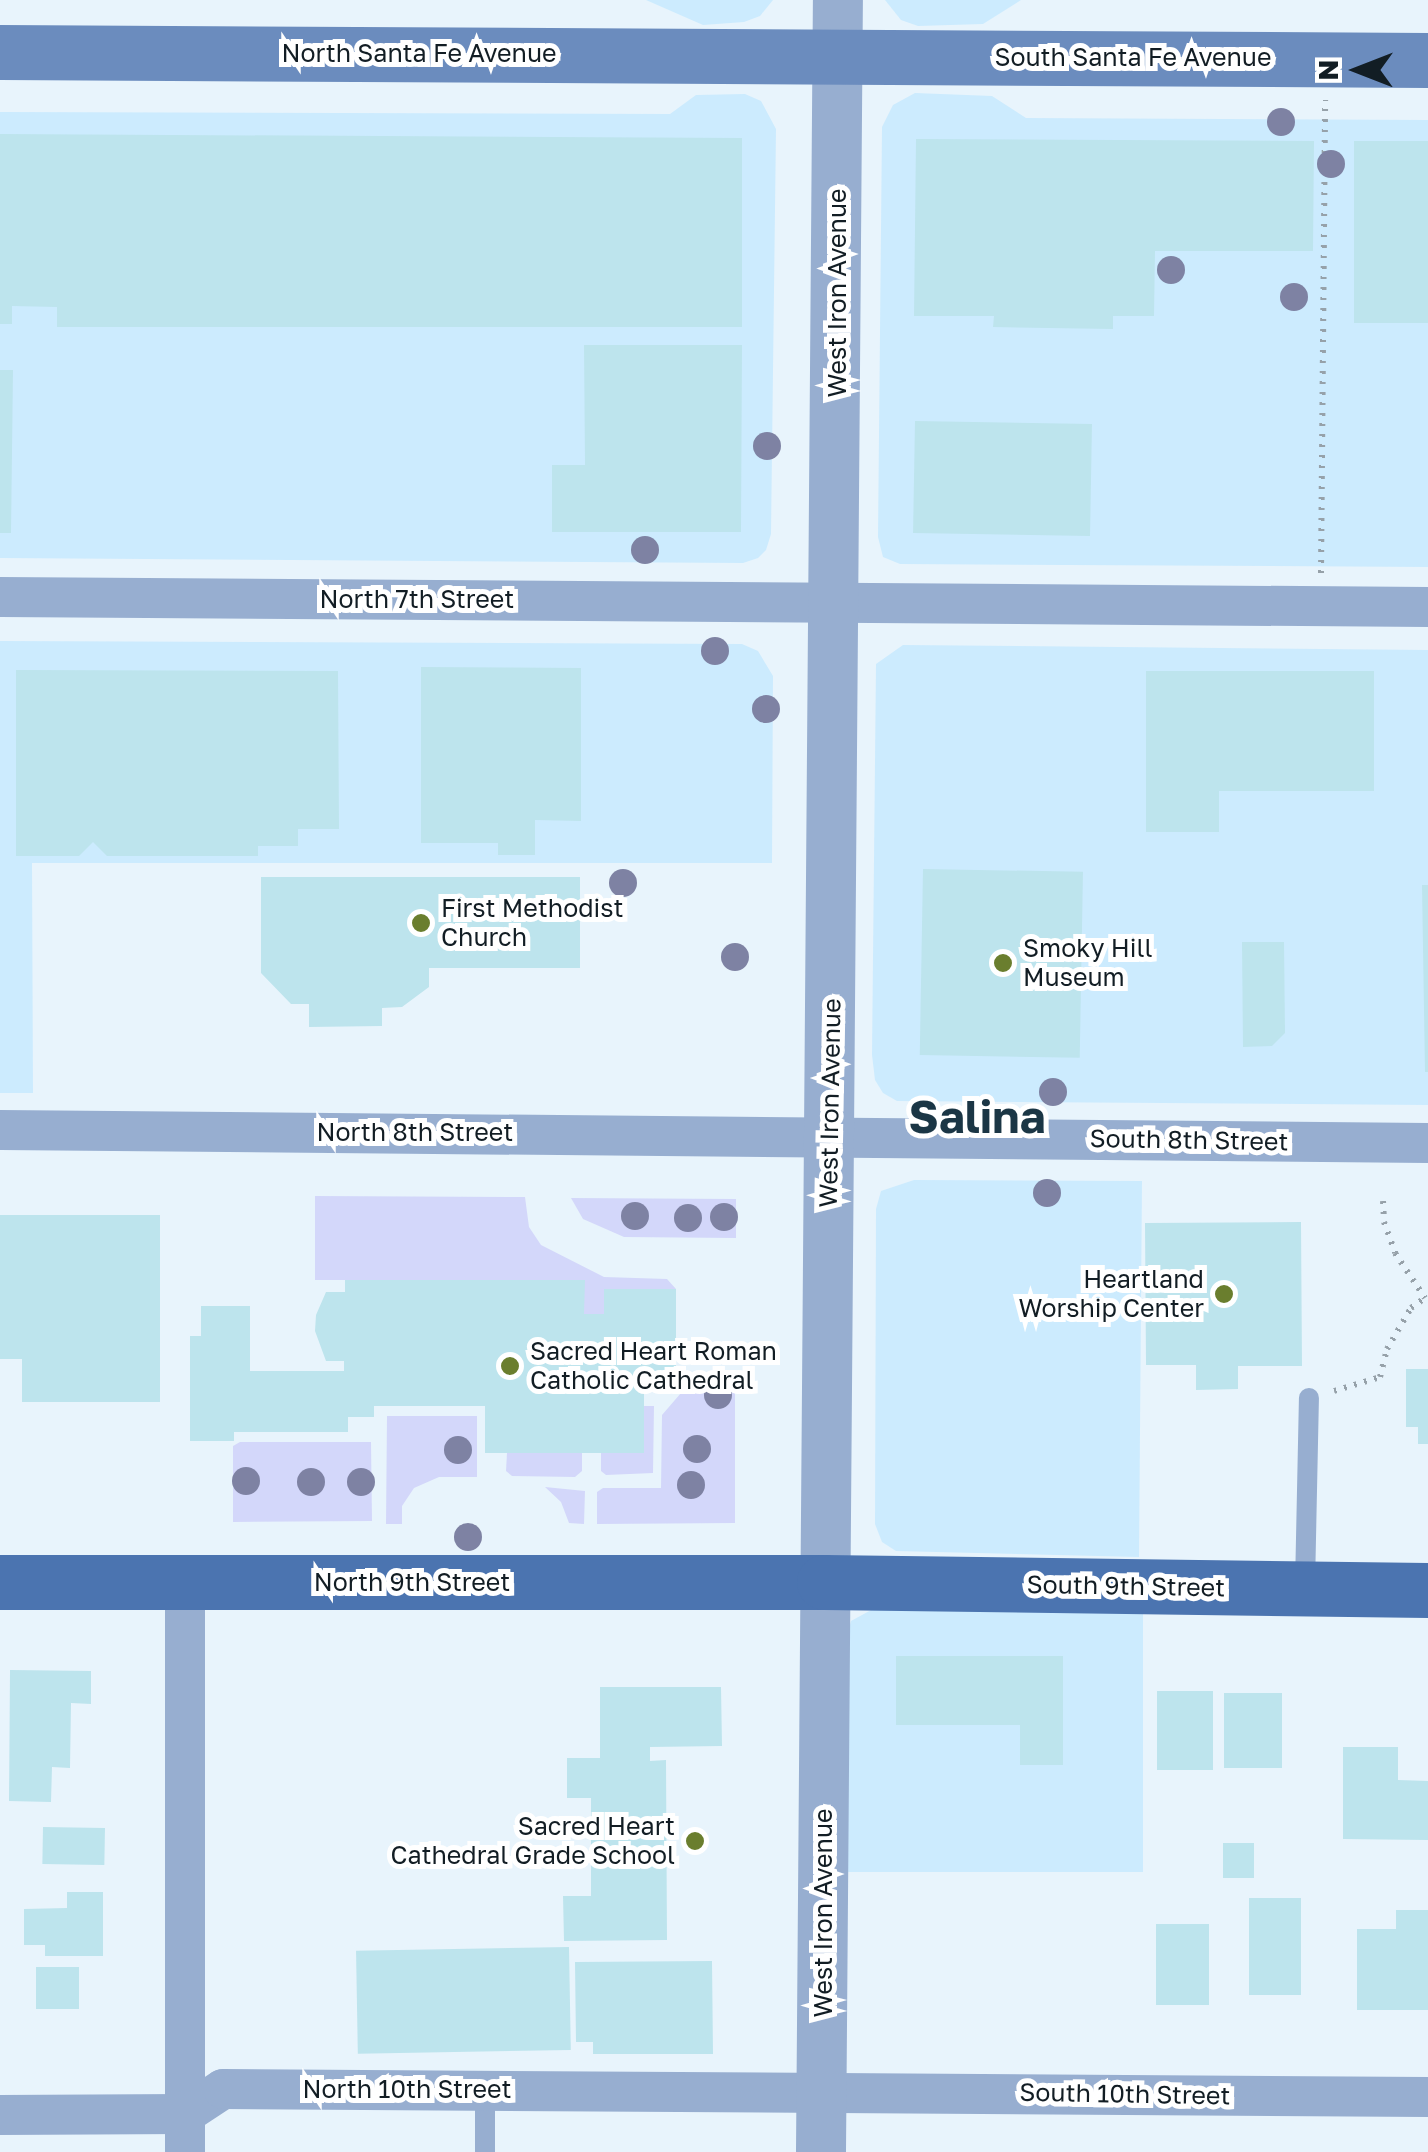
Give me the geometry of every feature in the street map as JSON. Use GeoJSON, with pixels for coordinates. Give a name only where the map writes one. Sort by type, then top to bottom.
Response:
{"type":"FeatureCollection","features":[{"type":"Feature","properties":{"kind":"main road","name":"North Santa Fe Avenue"},"geometry":{"type":"LineString","coordinates":[[0,52],[839,55]]}},
{"type":"Feature","properties":{"kind":"main road","name":"South Santa Fe Avenue"},"geometry":{"type":"LineString","coordinates":[[839,55],[1428,60]]}},
{"type":"Feature","properties":{"kind":"main road","name":"North 9th Street"},"geometry":{"type":"LineString","coordinates":[[0,1582],[824,1582]]}},
{"type":"Feature","properties":{"kind":"main road","name":"South 9th Street"},"geometry":{"type":"LineString","coordinates":[[824,1582],[1428,1590]]}},
{"type":"Feature","properties":{"kind":"street","name":"West Iron Avenue"},"geometry":{"type":"LineString","coordinates":[[821,2152],[838,0]]}},
{"type":"Feature","properties":{"kind":"street","name":"North 7th Street"},"geometry":{"type":"LineString","coordinates":[[0,597],[1428,607]]}},
{"type":"Feature","properties":{"kind":"street","name":"North 8th Street"},"geometry":{"type":"LineString","coordinates":[[0,1130],[830,1134]]}},
{"type":"Feature","properties":{"kind":"street","name":"South 8th Street"},"geometry":{"type":"LineString","coordinates":[[830,1134],[1428,1143]]}},
{"type":"Feature","properties":{"kind":"street"},"geometry":{"type":"LineString","coordinates":[[0,2115],[185,2133],[185,1583]]}},
{"type":"Feature","properties":{"kind":"street","name":"North 10th Street"},"geometry":{"type":"LineString","coordinates":[[185,2133],[223,2089],[821,2090]]}},
{"type":"Feature","properties":{"kind":"street","name":"South 10th Street"},"geometry":{"type":"LineString","coordinates":[[821,2090],[1428,2097]]}},
{"type":"Feature","properties":{"kind":"lane"},"geometry":{"type":"LineString","coordinates":[[1305,1588],[1309,1398]]}},
{"type":"Feature","properties":{"kind":"lane"},"geometry":{"type":"LineString","coordinates":[[485,2152],[486,2089]]}},
{"type":"Feature","properties":{"kind":"path"},"geometry":{"type":"LineString","coordinates":[[1321,606],[1326,59]]}},
{"type":"Feature","properties":{"kind":"path"},"geometry":{"type":"LineString","coordinates":[[1309,1398],[1380,1377],[1387,1349],[1411,1308],[1426,1298],[1395,1253],[1384,1222],[1383,1201]]}},
{"type":"Feature","properties":{"kind":"shaded area"},"geometry":{"type":"Polygon","coordinates":[[[646,0],[773,0],[760,16],[744,22],[703,25],[646,0]]]}},
{"type":"Feature","properties":{"kind":"shaded area"},"geometry":{"type":"Polygon","coordinates":[[[885,0],[1021,0],[983,24],[918,26],[901,20],[885,0]]]}},
{"type":"Feature","properties":{"kind":"shaded area"},"geometry":{"type":"Polygon","coordinates":[[[915,93],[992,96],[1026,118],[1428,120],[1428,567],[900,564],[883,557],[878,537],[882,127],[893,105],[915,93]]]}},
{"type":"Feature","properties":{"kind":"shaded area"},"geometry":{"type":"Polygon","coordinates":[[[745,94],[761,101],[776,129],[771,534],[766,550],[758,558],[743,563],[0,558],[0,112],[670,114],[696,95],[745,94]]]}},
{"type":"Feature","properties":{"kind":"shaded area"},"geometry":{"type":"Polygon","coordinates":[[[0,641],[742,644],[758,651],[773,676],[772,863],[32,863],[33,1093],[0,1093],[0,641]]]}},
{"type":"Feature","properties":{"kind":"shaded area"},"geometry":{"type":"Polygon","coordinates":[[[903,645],[1428,650],[1428,1105],[897,1101],[883,1093],[875,1080],[872,1055],[876,664],[903,645]]]}},
{"type":"Feature","properties":{"kind":"shaded area"},"geometry":{"type":"Polygon","coordinates":[[[914,1180],[1142,1181],[1139,1557],[896,1551],[882,1542],[875,1524],[876,1209],[881,1191],[914,1180]]]}},
{"type":"Feature","properties":{"kind":"shaded area"},"geometry":{"type":"Polygon","coordinates":[[[315,1196],[525,1197],[529,1227],[541,1245],[604,1277],[667,1279],[676,1289],[605,1289],[604,1314],[584,1314],[584,1280],[315,1280],[315,1196]]]}},
{"type":"Feature","properties":{"kind":"shaded area"},"geometry":{"type":"Polygon","coordinates":[[[571,1198],[736,1199],[736,1238],[624,1237],[583,1219],[571,1198]]]}},
{"type":"Feature","properties":{"kind":"shaded area"},"geometry":{"type":"Polygon","coordinates":[[[735,1385],[735,1523],[597,1524],[597,1492],[603,1488],[661,1488],[662,1415],[687,1386],[735,1385]]]}},
{"type":"Feature","properties":{"kind":"shaded area"},"geometry":{"type":"Polygon","coordinates":[[[644,1406],[654,1406],[653,1473],[606,1475],[601,1471],[601,1453],[644,1453],[644,1406]]]}},
{"type":"Feature","properties":{"kind":"shaded area"},"geometry":{"type":"Polygon","coordinates":[[[387,1416],[477,1416],[477,1477],[439,1477],[414,1488],[402,1506],[402,1524],[386,1524],[387,1416]]]}},
{"type":"Feature","properties":{"kind":"shaded area"},"geometry":{"type":"Polygon","coordinates":[[[240,1442],[371,1442],[372,1521],[233,1522],[233,1446],[240,1442]]]}},
{"type":"Feature","properties":{"kind":"shaded area"},"geometry":{"type":"Polygon","coordinates":[[[507,1453],[582,1453],[582,1471],[575,1477],[512,1476],[506,1471],[507,1453]]]}},
{"type":"Feature","properties":{"kind":"shaded area"},"geometry":{"type":"Polygon","coordinates":[[[545,1487],[585,1491],[584,1524],[569,1523],[561,1502],[545,1487]]]}},
{"type":"Feature","properties":{"kind":"shaded area"},"geometry":{"type":"Polygon","coordinates":[[[873,1609],[1143,1609],[1143,1872],[845,1872],[846,1639],[851,1621],[873,1609]]]}},
{"type":"Feature","properties":{"kind":"building"},"geometry":{"type":"Polygon","coordinates":[[[0,134],[742,138],[742,327],[57,327],[57,307],[12,306],[12,324],[0,324],[0,134]]]}},
{"type":"Feature","properties":{"kind":"building"},"geometry":{"type":"Polygon","coordinates":[[[916,139],[1314,141],[1313,251],[1155,251],[1154,316],[1113,316],[1113,329],[993,327],[994,316],[914,316],[916,139]]]}},
{"type":"Feature","properties":{"kind":"building"},"geometry":{"type":"Polygon","coordinates":[[[1354,141],[1428,141],[1428,323],[1354,323],[1354,141]]]}},
{"type":"Feature","properties":{"kind":"building"},"geometry":{"type":"Polygon","coordinates":[[[584,345],[742,345],[741,532],[552,532],[552,465],[585,465],[584,345]]]}},
{"type":"Feature","properties":{"kind":"building"},"geometry":{"type":"Polygon","coordinates":[[[0,370],[13,370],[11,533],[0,533],[0,370]]]}},
{"type":"Feature","properties":{"kind":"building"},"geometry":{"type":"Polygon","coordinates":[[[915,421],[1092,424],[1090,536],[913,533],[915,421]]]}},
{"type":"Feature","properties":{"kind":"building"},"geometry":{"type":"Polygon","coordinates":[[[421,667],[581,668],[581,821],[535,820],[535,855],[498,855],[498,843],[421,843],[421,667]]]}},
{"type":"Feature","properties":{"kind":"building"},"geometry":{"type":"Polygon","coordinates":[[[16,670],[338,671],[339,829],[298,829],[298,846],[258,846],[258,856],[107,856],[93,842],[79,856],[16,856],[16,670]]]}},
{"type":"Feature","properties":{"kind":"building"},"geometry":{"type":"Polygon","coordinates":[[[1146,671],[1374,671],[1374,791],[1219,791],[1219,832],[1146,832],[1146,671]]]}},
{"type":"Feature","properties":{"kind":"building","name":"Smoky Hill Museum"},"geometry":{"type":"Polygon","coordinates":[[[923,869],[1083,872],[1080,1058],[920,1055],[923,869]]]}},
{"type":"Feature","properties":{"kind":"building","name":"First Methodist Church"},"geometry":{"type":"Polygon","coordinates":[[[261,877],[580,877],[580,968],[429,968],[429,987],[402,1007],[382,1008],[382,1026],[309,1027],[309,1004],[291,1004],[261,973],[261,877]]]}},
{"type":"Feature","properties":{"kind":"building"},"geometry":{"type":"Polygon","coordinates":[[[1422,885],[1428,885],[1428,1072],[1425,1072],[1422,885]]]}},
{"type":"Feature","properties":{"kind":"building"},"geometry":{"type":"Polygon","coordinates":[[[1242,942],[1284,942],[1285,1033],[1272,1046],[1243,1047],[1242,942]]]}},
{"type":"Feature","properties":{"kind":"building"},"geometry":{"type":"Polygon","coordinates":[[[0,1215],[160,1215],[160,1402],[22,1402],[22,1359],[0,1359],[0,1215]]]}},
{"type":"Feature","properties":{"kind":"building","name":"Heartland Worship Center"},"geometry":{"type":"Polygon","coordinates":[[[1301,1222],[1302,1366],[1238,1366],[1238,1389],[1196,1390],[1196,1365],[1146,1365],[1145,1223],[1301,1222]]]}},
{"type":"Feature","properties":{"kind":"building","name":"Sacred Heart Roman Catholic Cathedral"},"geometry":{"type":"Polygon","coordinates":[[[345,1280],[585,1280],[584,1314],[604,1314],[604,1289],[676,1289],[676,1388],[644,1388],[644,1453],[485,1453],[485,1406],[374,1406],[374,1417],[348,1417],[348,1432],[234,1432],[234,1441],[190,1441],[190,1336],[201,1336],[201,1306],[250,1306],[250,1371],[344,1371],[344,1361],[326,1361],[315,1331],[316,1315],[326,1292],[345,1292],[345,1280]]]}},
{"type":"Feature","properties":{"kind":"building"},"geometry":{"type":"Polygon","coordinates":[[[1406,1369],[1428,1369],[1428,1444],[1418,1444],[1418,1427],[1406,1427],[1406,1369]]]}},
{"type":"Feature","properties":{"kind":"building"},"geometry":{"type":"Polygon","coordinates":[[[896,1656],[1063,1656],[1063,1765],[1020,1765],[1020,1725],[896,1725],[896,1656]]]}},
{"type":"Feature","properties":{"kind":"building"},"geometry":{"type":"Polygon","coordinates":[[[10,1670],[91,1671],[91,1704],[71,1703],[70,1768],[52,1767],[51,1802],[9,1801],[10,1670]]]}},
{"type":"Feature","properties":{"kind":"building"},"geometry":{"type":"Polygon","coordinates":[[[600,1687],[721,1687],[722,1746],[650,1747],[650,1761],[666,1760],[667,1940],[564,1941],[563,1896],[591,1896],[591,1798],[567,1798],[567,1758],[600,1758],[600,1687]]]}},
{"type":"Feature","properties":{"kind":"building"},"geometry":{"type":"Polygon","coordinates":[[[1157,1691],[1213,1691],[1213,1770],[1157,1770],[1157,1691]]]}},
{"type":"Feature","properties":{"kind":"building"},"geometry":{"type":"Polygon","coordinates":[[[1224,1693],[1282,1693],[1282,1768],[1224,1768],[1224,1693]]]}},
{"type":"Feature","properties":{"kind":"building"},"geometry":{"type":"Polygon","coordinates":[[[1343,1747],[1398,1747],[1398,1780],[1428,1781],[1428,1840],[1343,1839],[1343,1747]]]}},
{"type":"Feature","properties":{"kind":"building"},"geometry":{"type":"Polygon","coordinates":[[[43,1827],[105,1828],[104,1865],[42,1864],[43,1827]]]}},
{"type":"Feature","properties":{"kind":"building"},"geometry":{"type":"Polygon","coordinates":[[[1223,1843],[1254,1843],[1254,1878],[1223,1878],[1223,1843]]]}},
{"type":"Feature","properties":{"kind":"building"},"geometry":{"type":"Polygon","coordinates":[[[67,1892],[103,1892],[103,1956],[45,1956],[45,1945],[24,1945],[24,1909],[67,1908],[67,1892]]]}},
{"type":"Feature","properties":{"kind":"building"},"geometry":{"type":"Polygon","coordinates":[[[1249,1898],[1301,1898],[1301,1995],[1249,1995],[1249,1898]]]}},
{"type":"Feature","properties":{"kind":"building"},"geometry":{"type":"Polygon","coordinates":[[[1396,1910],[1428,1910],[1428,2010],[1357,2010],[1357,1929],[1396,1929],[1396,1910]]]}},
{"type":"Feature","properties":{"kind":"building"},"geometry":{"type":"Polygon","coordinates":[[[1156,1924],[1209,1924],[1209,2005],[1156,2005],[1156,1924]]]}},
{"type":"Feature","properties":{"kind":"building"},"geometry":{"type":"Polygon","coordinates":[[[569,1947],[571,2050],[358,2054],[356,1951],[569,1947]]]}},
{"type":"Feature","properties":{"kind":"building"},"geometry":{"type":"Polygon","coordinates":[[[712,1961],[713,2054],[593,2054],[593,2042],[576,2042],[575,1962],[712,1961]]]}},
{"type":"Feature","properties":{"kind":"building"},"geometry":{"type":"Polygon","coordinates":[[[36,1967],[79,1967],[79,2009],[36,2009],[36,1967]]]}},
{"type":"Feature","properties":{"kind":"place","name":"First Methodist Church"},"geometry":{"type":"Point","coordinates":[421,923]}},
{"type":"Feature","properties":{"kind":"place","name":"Smoky Hill Museum"},"geometry":{"type":"Point","coordinates":[1003,963]}},
{"type":"Feature","properties":{"kind":"place","name":"Heartland Worship Center"},"geometry":{"type":"Point","coordinates":[1224,1294]}},
{"type":"Feature","properties":{"kind":"place","name":"Sacred Heart Roman Catholic Cathedral"},"geometry":{"type":"Point","coordinates":[510,1366]}},
{"type":"Feature","properties":{"kind":"place","name":"Sacred Heart Cathedral Grade School"},"geometry":{"type":"Point","coordinates":[695,1841]}},
{"type":"Feature","properties":{"kind":"district","name":"Salina"},"geometry":{"type":"Point","coordinates":[977,1117]}}]}
